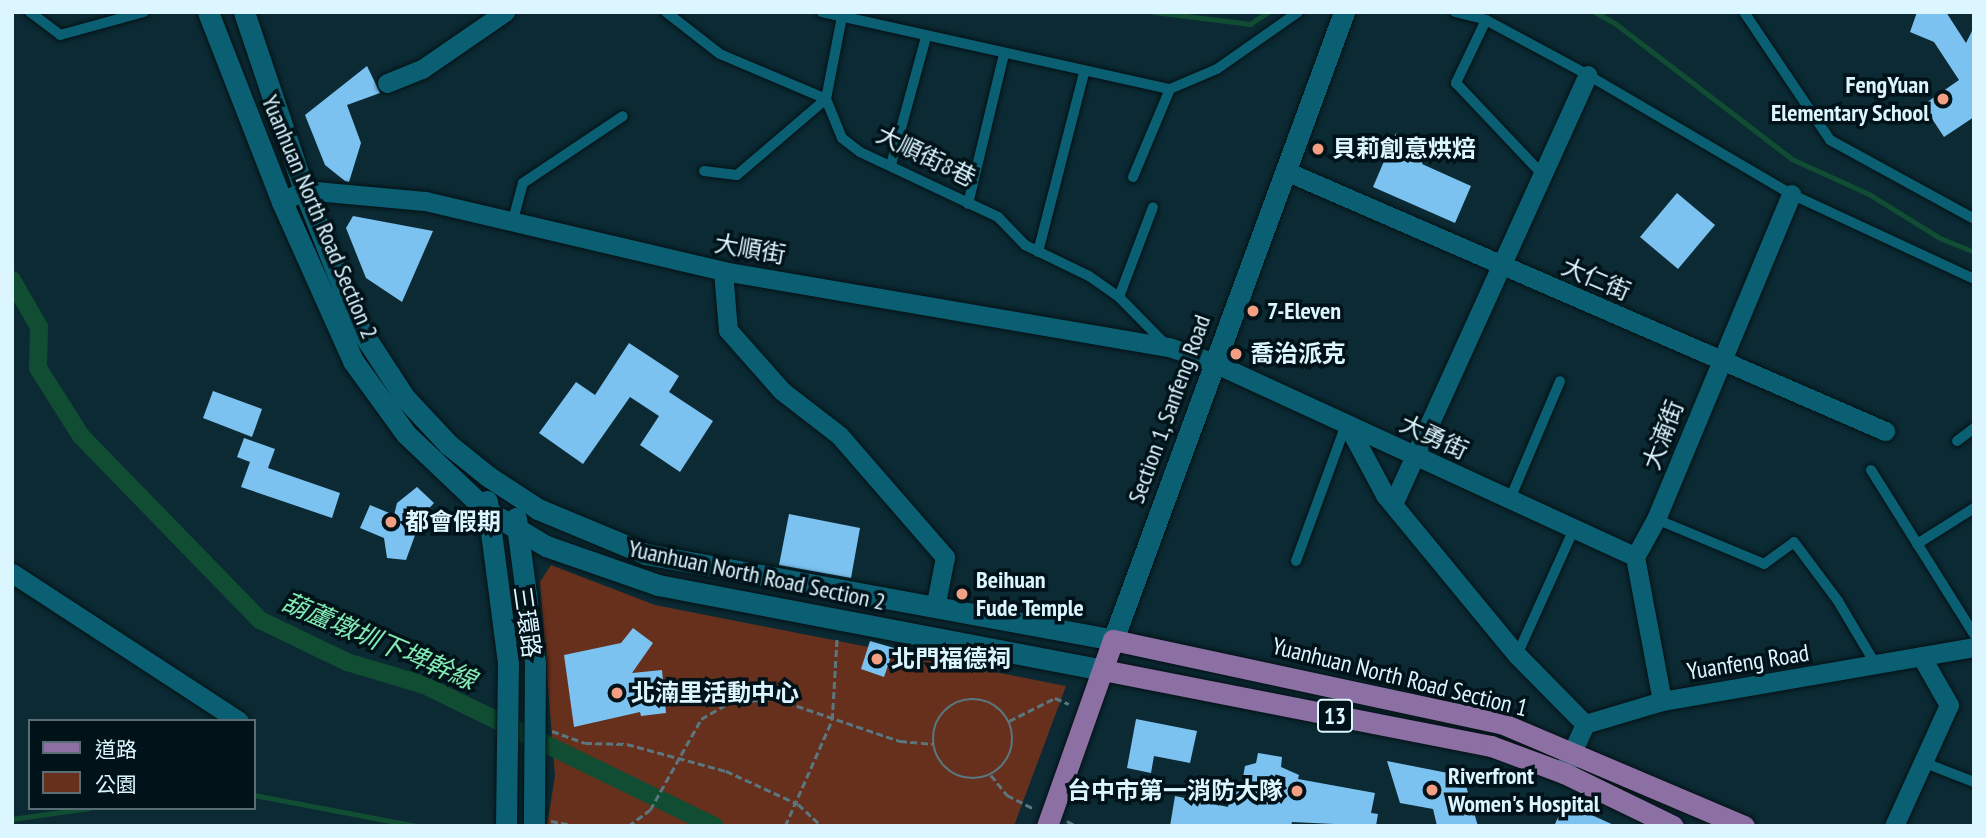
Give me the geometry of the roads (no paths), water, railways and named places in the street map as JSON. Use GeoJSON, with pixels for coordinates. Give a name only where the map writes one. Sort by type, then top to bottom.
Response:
{"type":"FeatureCollection","features":[{"type":"Feature","properties":{"kind":"main road","name":"Section 1, Sanfeng Road"},"geometry":{"type":"LineString","coordinates":[[1049,820],[1113,640]]}},
{"type":"Feature","properties":{"kind":"main road","name":"Yuanhuan North Road Section 1"},"geometry":{"type":"LineString","coordinates":[[1113,640],[1488,720],[1572,752],[1744,826]]}},
{"type":"Feature","properties":{"kind":"main road","name":"Yuanhuan North Road Section 1"},"geometry":{"type":"LineString","coordinates":[[1103,670],[1491,746],[1563,773],[1673,826]]}},
{"type":"Feature","properties":{"kind":"street","name":"Yuanhuan North Road Section 2"},"geometry":{"type":"LineString","coordinates":[[208,12],[282,202],[339,335],[369,387],[423,453],[486,510],[583,561],[658,585],[1103,670]]}},
{"type":"Feature","properties":{"kind":"street","name":"Yuanhuan North Road Section 2"},"geometry":{"type":"LineString","coordinates":[[244,12],[304,190],[348,305],[380,364],[426,422],[489,477],[519,497],[588,534],[646,554],[1113,640]]}},
{"type":"Feature","properties":{"kind":"street"},"geometry":{"type":"LineString","coordinates":[[387,83],[422,69],[505,12]]}},
{"type":"Feature","properties":{"kind":"street","name":"Section 1, Sanfeng Road"},"geometry":{"type":"LineString","coordinates":[[1113,640],[1212,362],[1288,172],[1345,12]]}},
{"type":"Feature","properties":{"kind":"street"},"geometry":{"type":"LineString","coordinates":[[1393,504],[1544,177],[1588,75]]}},
{"type":"Feature","properties":{"kind":"street","name":"大仁街"},"geometry":{"type":"LineString","coordinates":[[1288,172],[1885,431]]}},
{"type":"Feature","properties":{"kind":"street"},"geometry":{"type":"LineString","coordinates":[[282,202],[304,190]]}},
{"type":"Feature","properties":{"kind":"street","name":"大順街"},"geometry":{"type":"LineString","coordinates":[[304,190],[425,201],[723,271],[1169,347],[1212,362]]}},
{"type":"Feature","properties":{"kind":"street","name":"大湳街"},"geometry":{"type":"LineString","coordinates":[[1635,557],[1656,519],[1719,359],[1791,194]]}},
{"type":"Feature","properties":{"kind":"street"},"geometry":{"type":"LineString","coordinates":[[723,271],[728,330],[782,391],[839,435],[945,557],[934,608]]}},
{"type":"Feature","properties":{"kind":"street","name":"大勇街"},"geometry":{"type":"LineString","coordinates":[[1212,362],[1635,557]]}},
{"type":"Feature","properties":{"kind":"street"},"geometry":{"type":"LineString","coordinates":[[1347,424],[1393,504],[1517,655],[1585,724],[1563,773]]}},
{"type":"Feature","properties":{"kind":"street","name":"三環路"},"geometry":{"type":"LineString","coordinates":[[489,477],[486,510],[508,663],[506,826]]}},
{"type":"Feature","properties":{"kind":"street","name":"三環路"},"geometry":{"type":"LineString","coordinates":[[519,497],[515,527],[535,663],[534,822]]}},
{"type":"Feature","properties":{"kind":"street"},"geometry":{"type":"LineString","coordinates":[[1635,557],[1662,701]]}},
{"type":"Feature","properties":{"kind":"street"},"geometry":{"type":"LineString","coordinates":[[12,573],[236,719]]}},
{"type":"Feature","properties":{"kind":"street","name":"Yuanfeng Road"},"geometry":{"type":"LineString","coordinates":[[1585,724],[1662,701],[1974,647]]}},
{"type":"Feature","properties":{"kind":"street"},"geometry":{"type":"LineString","coordinates":[[1894,826],[1948,705],[1921,656]]}},
{"type":"Feature","properties":{"kind":"lane"},"geometry":{"type":"LineString","coordinates":[[30,12],[60,35],[144,12]]}},
{"type":"Feature","properties":{"kind":"lane"},"geometry":{"type":"LineString","coordinates":[[666,12],[720,54],[826,99]]}},
{"type":"Feature","properties":{"kind":"lane"},"geometry":{"type":"LineString","coordinates":[[822,12],[1084,73],[1170,89],[1217,69],[1297,12]]}},
{"type":"Feature","properties":{"kind":"lane"},"geometry":{"type":"LineString","coordinates":[[1455,12],[1486,20],[1588,75],[1791,194],[1974,279]]}},
{"type":"Feature","properties":{"kind":"lane"},"geometry":{"type":"LineString","coordinates":[[1744,12],[1830,140],[1974,219]]}},
{"type":"Feature","properties":{"kind":"lane"},"geometry":{"type":"LineString","coordinates":[[704,171],[737,175],[826,99],[842,17]]}},
{"type":"Feature","properties":{"kind":"lane"},"geometry":{"type":"LineString","coordinates":[[1486,20],[1456,83],[1544,177]]}},
{"type":"Feature","properties":{"kind":"lane"},"geometry":{"type":"LineString","coordinates":[[891,165],[926,37]]}},
{"type":"Feature","properties":{"kind":"lane"},"geometry":{"type":"LineString","coordinates":[[968,204],[1004,54]]}},
{"type":"Feature","properties":{"kind":"lane"},"geometry":{"type":"LineString","coordinates":[[1038,252],[1084,73]]}},
{"type":"Feature","properties":{"kind":"lane"},"geometry":{"type":"LineString","coordinates":[[1133,177],[1170,89]]}},
{"type":"Feature","properties":{"kind":"lane","name":"大順街8巷"},"geometry":{"type":"LineString","coordinates":[[826,99],[842,138],[860,152],[998,217],[1038,252],[1089,276],[1119,297],[1169,347]]}},
{"type":"Feature","properties":{"kind":"lane"},"geometry":{"type":"LineString","coordinates":[[513,220],[523,183],[623,116]]}},
{"type":"Feature","properties":{"kind":"lane"},"geometry":{"type":"LineString","coordinates":[[1119,297],[1153,207]]}},
{"type":"Feature","properties":{"kind":"lane"},"geometry":{"type":"LineString","coordinates":[[1510,499],[1560,381]]}},
{"type":"Feature","properties":{"kind":"lane"},"geometry":{"type":"LineString","coordinates":[[1296,561],[1347,424]]}},
{"type":"Feature","properties":{"kind":"lane"},"geometry":{"type":"LineString","coordinates":[[1957,441],[1974,428]]}},
{"type":"Feature","properties":{"kind":"lane"},"geometry":{"type":"LineString","coordinates":[[1871,470],[1974,634]]}},
{"type":"Feature","properties":{"kind":"lane"},"geometry":{"type":"LineString","coordinates":[[1917,544],[1974,508]]}},
{"type":"Feature","properties":{"kind":"lane"},"geometry":{"type":"LineString","coordinates":[[1656,519],[1764,564],[1794,542],[1838,601],[1876,665]]}},
{"type":"Feature","properties":{"kind":"lane"},"geometry":{"type":"LineString","coordinates":[[1517,655],[1574,529]]}},
{"type":"Feature","properties":{"kind":"lane"},"geometry":{"type":"LineString","coordinates":[[1924,763],[1974,782]]}},
{"type":"Feature","properties":{"kind":"waterway"},"geometry":{"type":"LineString","coordinates":[[1154,12],[1250,24],[1268,12]]}},
{"type":"Feature","properties":{"kind":"waterway"},"geometry":{"type":"LineString","coordinates":[[1595,12],[1615,23],[1792,159],[1869,194],[1940,238],[1974,252]]}},
{"type":"Feature","properties":{"kind":"waterway","name":"葫蘆墩圳下埤幹線"},"geometry":{"type":"LineString","coordinates":[[12,280],[39,327],[38,368],[81,436],[260,620],[347,662],[424,685],[715,826]]}},
{"type":"Feature","properties":{"kind":"waterway"},"geometry":{"type":"LineString","coordinates":[[256,795],[416,826]]}},
{"type":"Feature","properties":{"kind":"waterway"},"geometry":{"type":"LineString","coordinates":[[12,819],[75,810]]}},
{"type":"Feature","properties":{"kind":"place","name":"FengYuan Elementary School"},"geometry":{"type":"Point","coordinates":[1943,99]}},
{"type":"Feature","properties":{"kind":"place","name":"貝莉創意烘焙"},"geometry":{"type":"Point","coordinates":[1318,149]}},
{"type":"Feature","properties":{"kind":"place","name":"7-Eleven"},"geometry":{"type":"Point","coordinates":[1253,311]}},
{"type":"Feature","properties":{"kind":"place","name":"喬治派克"},"geometry":{"type":"Point","coordinates":[1236,354]}},
{"type":"Feature","properties":{"kind":"place","name":"都會假期"},"geometry":{"type":"Point","coordinates":[391,522]}},
{"type":"Feature","properties":{"kind":"place","name":"Beihuan Fude Temple"},"geometry":{"type":"Point","coordinates":[962,594]}},
{"type":"Feature","properties":{"kind":"place","name":"北門福德祠"},"geometry":{"type":"Point","coordinates":[877,659]}},
{"type":"Feature","properties":{"kind":"place","name":"北湳里活動中心"},"geometry":{"type":"Point","coordinates":[617,693]}},
{"type":"Feature","properties":{"kind":"place","name":"Riverfront Women's Hospital"},"geometry":{"type":"Point","coordinates":[1432,790]}},
{"type":"Feature","properties":{"kind":"place","name":"台中市第一消防大隊"},"geometry":{"type":"Point","coordinates":[1297,791]}}]}
